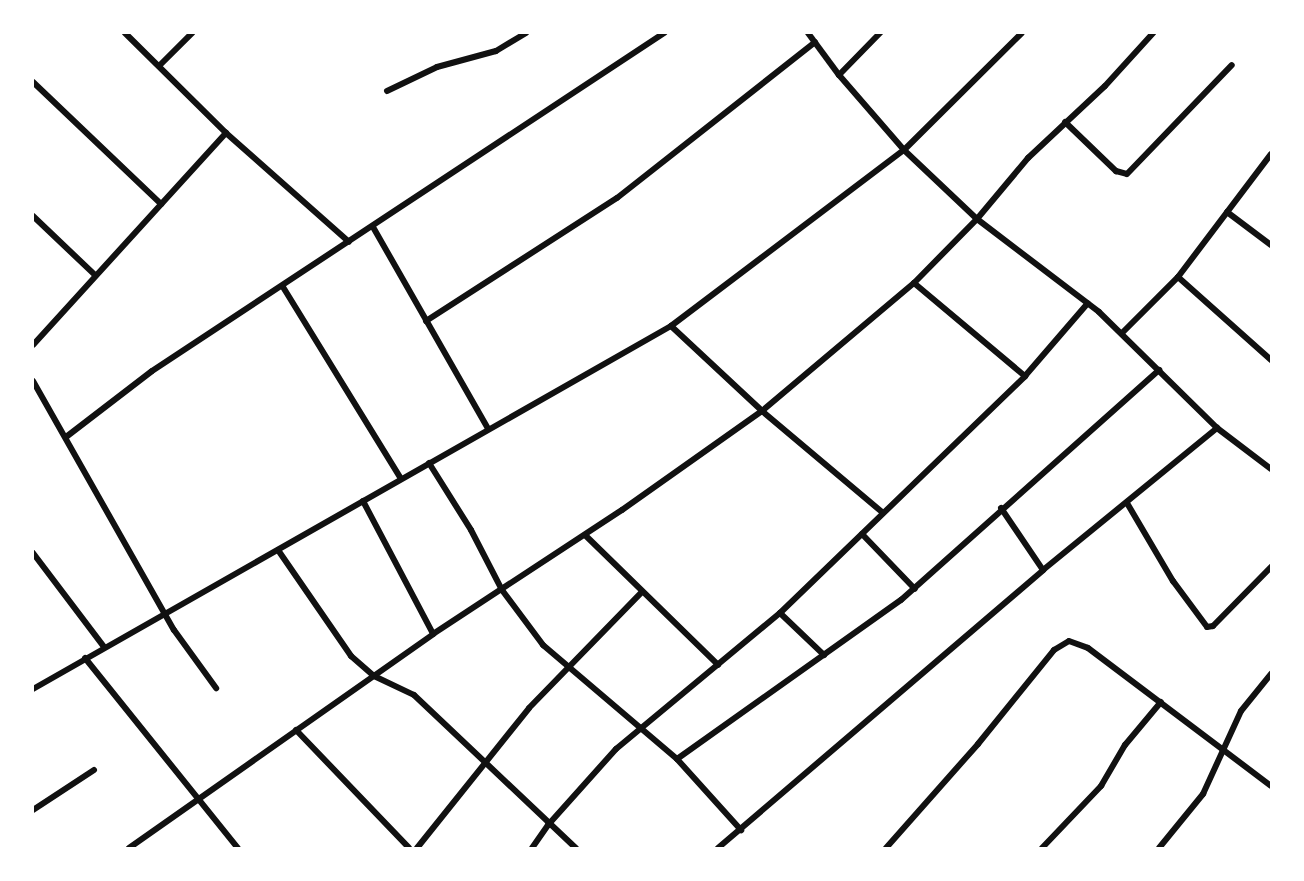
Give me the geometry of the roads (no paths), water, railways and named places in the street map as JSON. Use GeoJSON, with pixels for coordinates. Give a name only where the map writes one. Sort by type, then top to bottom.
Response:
{"type":"FeatureCollection","features":[{"type":"Feature","properties":{"kind":"street"},"geometry":{"type":"LineString","coordinates":[[125,33],[226,133],[348,242]]}},
{"type":"Feature","properties":{"kind":"street"},"geometry":{"type":"LineString","coordinates":[[159,66],[192,33]]}},
{"type":"Feature","properties":{"kind":"street"},"geometry":{"type":"LineString","coordinates":[[387,91],[437,67],[496,51],[526,33]]}},
{"type":"Feature","properties":{"kind":"street"},"geometry":{"type":"LineString","coordinates":[[66,437],[145,376],[284,287],[348,242],[664,33]]}},
{"type":"Feature","properties":{"kind":"street"},"geometry":{"type":"LineString","coordinates":[[808,33],[838,75],[904,150],[977,219],[1088,303],[1122,333],[1217,428],[1271,469]]}},
{"type":"Feature","properties":{"kind":"street"},"geometry":{"type":"LineString","coordinates":[[838,75],[880,33]]}},
{"type":"Feature","properties":{"kind":"street"},"geometry":{"type":"LineString","coordinates":[[33,689],[671,326],[904,150],[1022,33]]}},
{"type":"Feature","properties":{"kind":"street"},"geometry":{"type":"LineString","coordinates":[[129,848],[198,803],[296,730],[433,634],[585,534],[762,411],[914,283],[977,219],[1028,158],[1153,33]]}},
{"type":"Feature","properties":{"kind":"street"},"geometry":{"type":"LineString","coordinates":[[426,321],[617,198],[815,42]]}},
{"type":"Feature","properties":{"kind":"street"},"geometry":{"type":"LineString","coordinates":[[1065,122],[1116,171],[1127,174],[1232,65]]}},
{"type":"Feature","properties":{"kind":"street"},"geometry":{"type":"LineString","coordinates":[[33,82],[161,204]]}},
{"type":"Feature","properties":{"kind":"street"},"geometry":{"type":"LineString","coordinates":[[33,345],[94,274],[226,133]]}},
{"type":"Feature","properties":{"kind":"street"},"geometry":{"type":"LineString","coordinates":[[1122,333],[1178,277],[1271,154]]}},
{"type":"Feature","properties":{"kind":"street"},"geometry":{"type":"LineString","coordinates":[[1227,212],[1271,245]]}},
{"type":"Feature","properties":{"kind":"street"},"geometry":{"type":"LineString","coordinates":[[33,216],[94,274]]}},
{"type":"Feature","properties":{"kind":"street"},"geometry":{"type":"LineString","coordinates":[[373,227],[488,429]]}},
{"type":"Feature","properties":{"kind":"street"},"geometry":{"type":"LineString","coordinates":[[1178,277],[1271,360]]}},
{"type":"Feature","properties":{"kind":"street"},"geometry":{"type":"LineString","coordinates":[[914,283],[1025,376]]}},
{"type":"Feature","properties":{"kind":"street"},"geometry":{"type":"LineString","coordinates":[[284,287],[401,480]]}},
{"type":"Feature","properties":{"kind":"street"},"geometry":{"type":"LineString","coordinates":[[532,848],[548,825],[616,750],[780,613],[1025,376],[1088,303]]}},
{"type":"Feature","properties":{"kind":"street"},"geometry":{"type":"LineString","coordinates":[[671,326],[762,411],[883,513]]}},
{"type":"Feature","properties":{"kind":"street"},"geometry":{"type":"LineString","coordinates":[[677,759],[915,589],[1001,508],[1160,370]]}},
{"type":"Feature","properties":{"kind":"street"},"geometry":{"type":"LineString","coordinates":[[33,381],[165,612],[216,688]]}},
{"type":"Feature","properties":{"kind":"street"},"geometry":{"type":"LineString","coordinates":[[718,848],[1043,570],[1217,428]]}},
{"type":"Feature","properties":{"kind":"street"},"geometry":{"type":"LineString","coordinates":[[429,463],[471,530],[502,590],[565,667],[639,731],[677,759],[741,830]]}},
{"type":"Feature","properties":{"kind":"street"},"geometry":{"type":"LineString","coordinates":[[363,501],[433,634]]}},
{"type":"Feature","properties":{"kind":"street"},"geometry":{"type":"LineString","coordinates":[[1127,502],[1173,581],[1207,627],[1213,626],[1271,567]]}},
{"type":"Feature","properties":{"kind":"street"},"geometry":{"type":"LineString","coordinates":[[1001,508],[1043,570]]}},
{"type":"Feature","properties":{"kind":"street"},"geometry":{"type":"LineString","coordinates":[[585,534],[641,593],[718,665]]}},
{"type":"Feature","properties":{"kind":"street"},"geometry":{"type":"LineString","coordinates":[[862,534],[915,589]]}},
{"type":"Feature","properties":{"kind":"street"},"geometry":{"type":"LineString","coordinates":[[278,550],[351,656],[374,676],[408,690],[548,825],[576,848]]}},
{"type":"Feature","properties":{"kind":"street"},"geometry":{"type":"LineString","coordinates":[[33,554],[104,647]]}},
{"type":"Feature","properties":{"kind":"street"},"geometry":{"type":"LineString","coordinates":[[417,848],[484,763],[565,667],[641,593]]}},
{"type":"Feature","properties":{"kind":"street"},"geometry":{"type":"LineString","coordinates":[[780,613],[824,655]]}},
{"type":"Feature","properties":{"kind":"street"},"geometry":{"type":"LineString","coordinates":[[886,848],[1065,642],[1083,644],[1161,702],[1224,753],[1271,786]]}},
{"type":"Feature","properties":{"kind":"street"},"geometry":{"type":"LineString","coordinates":[[85,658],[198,803],[238,848]]}},
{"type":"Feature","properties":{"kind":"street"},"geometry":{"type":"LineString","coordinates":[[1159,848],[1203,794],[1224,753],[1241,711],[1271,674]]}},
{"type":"Feature","properties":{"kind":"street"},"geometry":{"type":"LineString","coordinates":[[1042,848],[1101,786],[1125,745],[1161,702]]}},
{"type":"Feature","properties":{"kind":"street"},"geometry":{"type":"LineString","coordinates":[[296,730],[409,848]]}},
{"type":"Feature","properties":{"kind":"street"},"geometry":{"type":"LineString","coordinates":[[33,810],[94,770]]}}]}
